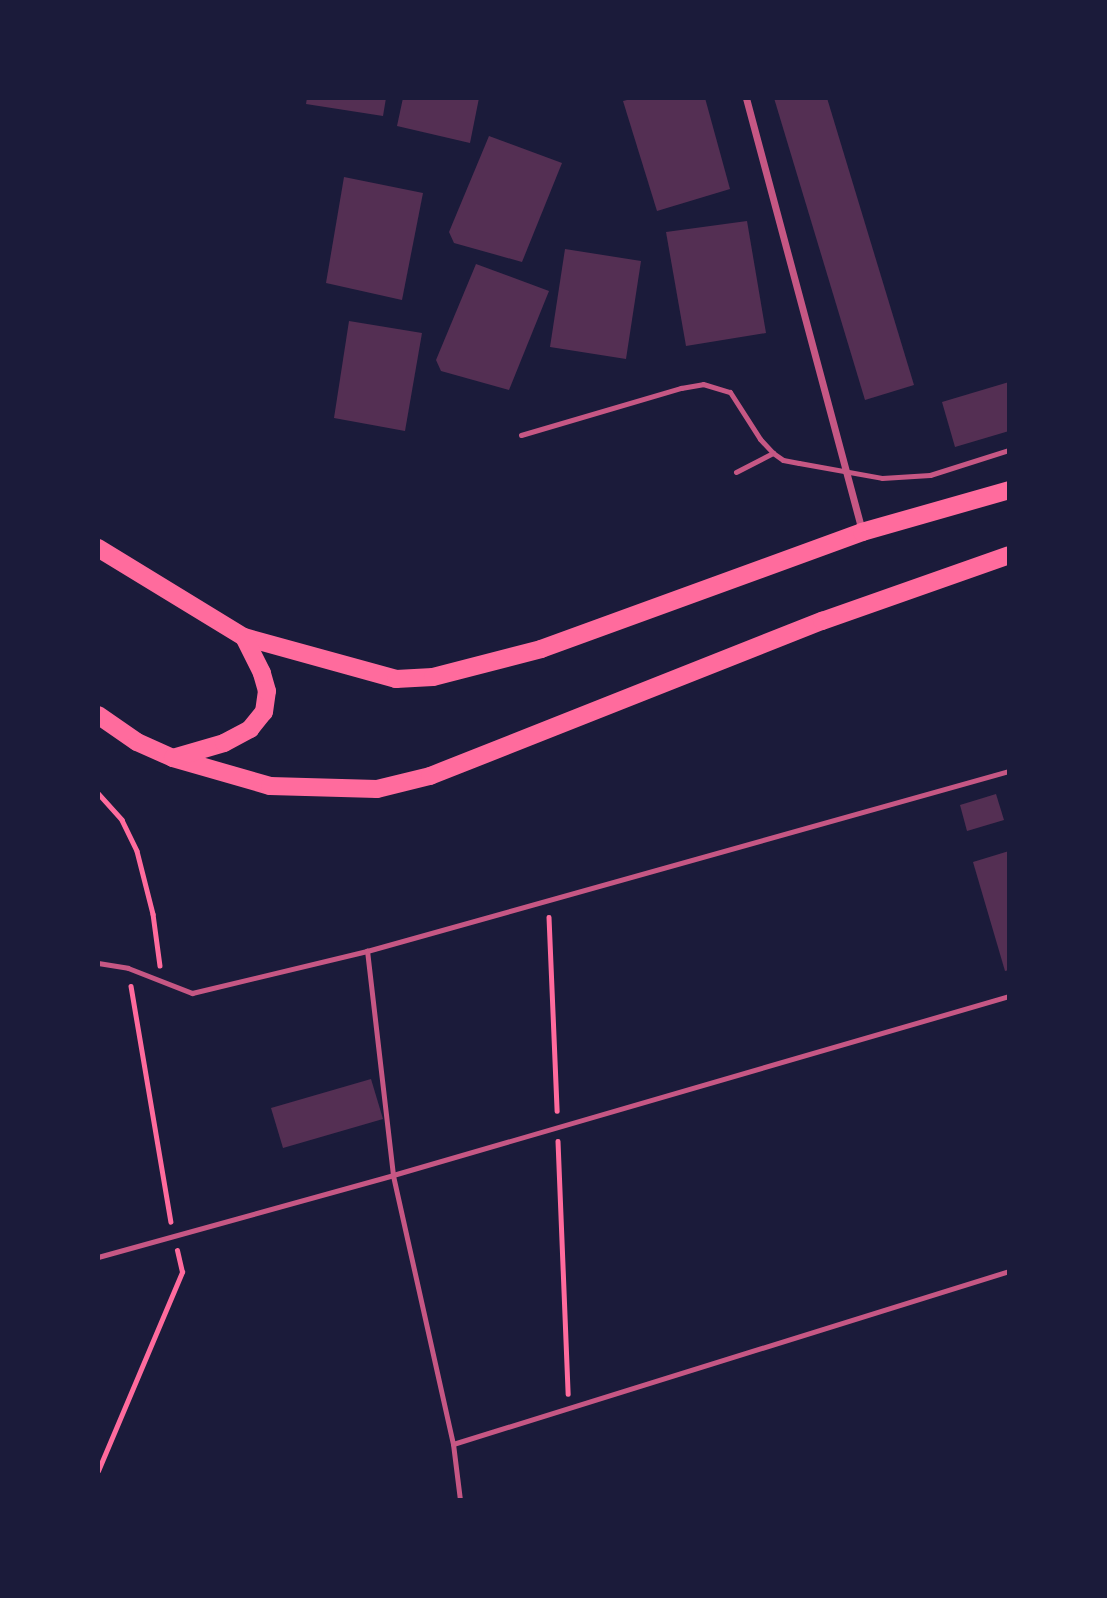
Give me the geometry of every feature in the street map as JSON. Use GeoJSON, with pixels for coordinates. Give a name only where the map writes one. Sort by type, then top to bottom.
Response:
{"type":"FeatureCollection","features":[{"type":"Feature","properties":{"kind":"main road"},"geometry":{"type":"LineString","coordinates":[[98,548],[244,638],[396,679],[433,677],[541,649],[862,531],[1009,490]]}},
{"type":"Feature","properties":{"kind":"main road"},"geometry":{"type":"LineString","coordinates":[[98,715],[137,742],[173,758],[270,786],[377,789],[430,776],[810,626],[1009,555]]}},
{"type":"Feature","properties":{"kind":"main road"},"geometry":{"type":"LineString","coordinates":[[173,758],[224,743],[250,729],[264,712],[267,691],[262,673],[244,638]]}},
{"type":"Feature","properties":{"kind":"street"},"geometry":{"type":"LineString","coordinates":[[746,98],[862,531]]}},
{"type":"Feature","properties":{"kind":"lane"},"geometry":{"type":"LineString","coordinates":[[520,435],[703,384],[730,392],[760,439],[783,460],[882,478],[930,475],[1009,450]]}},
{"type":"Feature","properties":{"kind":"lane"},"geometry":{"type":"LineString","coordinates":[[736,472],[773,453]]}},
{"type":"Feature","properties":{"kind":"lane"},"geometry":{"type":"LineString","coordinates":[[98,963],[128,968],[192,993],[367,951],[1009,771]]}},
{"type":"Feature","properties":{"kind":"lane"},"geometry":{"type":"LineString","coordinates":[[367,951],[393,1175],[453,1444],[460,1500]]}},
{"type":"Feature","properties":{"kind":"lane"},"geometry":{"type":"LineString","coordinates":[[98,1257],[558,1128],[1009,996]]}},
{"type":"Feature","properties":{"kind":"lane"},"geometry":{"type":"LineString","coordinates":[[453,1444],[1009,1271]]}},
{"type":"Feature","properties":{"kind":"path"},"geometry":{"type":"LineString","coordinates":[[98,793],[122,820],[137,852],[153,914],[162,981]]}},
{"type":"Feature","properties":{"kind":"path"},"geometry":{"type":"LineString","coordinates":[[548,901],[569,1409]]}},
{"type":"Feature","properties":{"kind":"path"},"geometry":{"type":"LineString","coordinates":[[98,1471],[181,1272],[128,968]]}},
{"type":"Feature","properties":{"kind":"building"},"geometry":{"type":"Polygon","coordinates":[[[307,98],[386,98],[383,116],[306,104],[307,98]]]}},
{"type":"Feature","properties":{"kind":"building"},"geometry":{"type":"Polygon","coordinates":[[[403,98],[479,98],[470,143],[397,126],[403,98]]]}},
{"type":"Feature","properties":{"kind":"building"},"geometry":{"type":"Polygon","coordinates":[[[635,98],[705,98],[730,189],[657,211],[623,101],[635,98]]]}},
{"type":"Feature","properties":{"kind":"building"},"geometry":{"type":"Polygon","coordinates":[[[774,98],[827,98],[914,385],[865,400],[774,98]]]}},
{"type":"Feature","properties":{"kind":"building"},"geometry":{"type":"Polygon","coordinates":[[[489,136],[562,163],[522,262],[454,243],[449,232],[489,136]]]}},
{"type":"Feature","properties":{"kind":"building"},"geometry":{"type":"Polygon","coordinates":[[[344,177],[423,193],[402,300],[326,283],[344,177]]]}},
{"type":"Feature","properties":{"kind":"building"},"geometry":{"type":"Polygon","coordinates":[[[747,221],[766,333],[686,346],[666,232],[747,221]]]}},
{"type":"Feature","properties":{"kind":"building"},"geometry":{"type":"Polygon","coordinates":[[[565,249],[641,261],[626,359],[550,347],[565,249]]]}},
{"type":"Feature","properties":{"kind":"building"},"geometry":{"type":"Polygon","coordinates":[[[476,264],[549,291],[509,390],[441,371],[436,360],[476,264]]]}},
{"type":"Feature","properties":{"kind":"building"},"geometry":{"type":"Polygon","coordinates":[[[349,321],[422,333],[405,431],[334,418],[349,321]]]}},
{"type":"Feature","properties":{"kind":"building"},"geometry":{"type":"Polygon","coordinates":[[[1009,382],[1009,431],[955,447],[942,402],[1009,382]]]}},
{"type":"Feature","properties":{"kind":"building"},"geometry":{"type":"Polygon","coordinates":[[[996,794],[1004,820],[967,831],[960,805],[996,794]]]}},
{"type":"Feature","properties":{"kind":"building"},"geometry":{"type":"Polygon","coordinates":[[[1009,851],[1009,970],[1005,971],[973,862],[1009,851]]]}},
{"type":"Feature","properties":{"kind":"building"},"geometry":{"type":"Polygon","coordinates":[[[371,1079],[383,1119],[283,1148],[271,1108],[371,1079]]]}}]}
